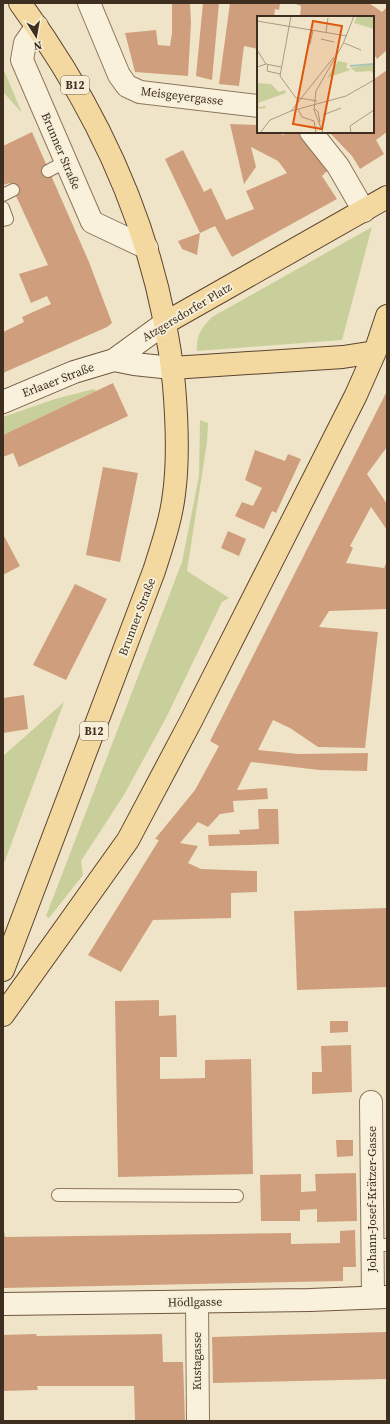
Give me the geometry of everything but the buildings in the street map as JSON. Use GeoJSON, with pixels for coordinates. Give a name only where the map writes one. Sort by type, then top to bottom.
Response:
{"type":"FeatureCollection","features":[{"type":"Feature","properties":{"kind":"main road","name":"Brunner Straße"},"geometry":{"type":"LineString","coordinates":[[3,970],[152,578],[166,530],[174,494],[178,435],[172,368],[165,323],[158,286],[147,248],[120,176],[78,90],[37,26],[20,3]]}},
{"type":"Feature","properties":{"kind":"main road","name":"Atzgersdorfer Platz"},"geometry":{"type":"LineString","coordinates":[[165,323],[379,203]]}},
{"type":"Feature","properties":{"kind":"main road"},"geometry":{"type":"LineString","coordinates":[[3,1015],[128,840],[191,721],[356,395],[381,351],[387,316]]}},
{"type":"Feature","properties":{"kind":"main road"},"geometry":{"type":"LineString","coordinates":[[172,368],[343,357],[381,351]]}},
{"type":"Feature","properties":{"kind":"street","name":"Meisgeyergasse"},"geometry":{"type":"LineString","coordinates":[[90,3],[116,69],[127,86],[140,92],[257,106]]}},
{"type":"Feature","properties":{"kind":"street","name":"Brunner Straße"},"geometry":{"type":"LineString","coordinates":[[37,26],[25,43],[22,60],[56,166],[92,222],[147,248]]}},
{"type":"Feature","properties":{"kind":"street"},"geometry":{"type":"LineString","coordinates":[[312,133],[338,166],[379,203]]}},
{"type":"Feature","properties":{"kind":"street","name":"Atzgersdorfer Platz"},"geometry":{"type":"LineString","coordinates":[[114,360],[165,323]]}},
{"type":"Feature","properties":{"kind":"street"},"geometry":{"type":"LineString","coordinates":[[114,360],[134,364],[172,368]]}},
{"type":"Feature","properties":{"kind":"street","name":"Erlaaer Straße"},"geometry":{"type":"LineString","coordinates":[[3,402],[74,372],[114,360]]}},
{"type":"Feature","properties":{"kind":"street","name":"Johann-Josef-Krätzer-Gasse"},"geometry":{"type":"LineString","coordinates":[[372,1102],[380,1245],[380,1297]]}},
{"type":"Feature","properties":{"kind":"street","name":"Hödlgasse"},"geometry":{"type":"LineString","coordinates":[[3,1304],[197,1302],[380,1297]]}},
{"type":"Feature","properties":{"kind":"street","name":"Kustagasse"},"geometry":{"type":"LineString","coordinates":[[197,1302],[198,1421]]}},
{"type":"Feature","properties":{"kind":"lane"},"geometry":{"type":"LineString","coordinates":[[3,208],[6,218],[3,220]]}},
{"type":"Feature","properties":{"kind":"lane"},"geometry":{"type":"LineString","coordinates":[[58,1195],[237,1196]]}},
{"type":"Feature","properties":{"kind":"green space"},"geometry":{"type":"Polygon","coordinates":[[[3,68],[22,113],[3,92],[3,68]]]}},
{"type":"Feature","properties":{"kind":"green space"},"geometry":{"type":"Polygon","coordinates":[[[372,227],[342,340],[197,351],[197,341],[200,332],[212,317],[372,227]]]}},
{"type":"Feature","properties":{"kind":"green space"},"geometry":{"type":"Polygon","coordinates":[[[94,389],[96,391],[3,435],[3,417],[55,399],[94,389]]]}},
{"type":"Feature","properties":{"kind":"green space"},"geometry":{"type":"Polygon","coordinates":[[[200,420],[208,423],[207,442],[187,571],[229,598],[222,602],[166,718],[124,795],[81,861],[83,875],[49,918],[46,916],[182,562],[199,476],[200,420]]]}},
{"type":"Feature","properties":{"kind":"green space"},"geometry":{"type":"Polygon","coordinates":[[[64,702],[3,866],[3,756],[64,702]]]}}]}
